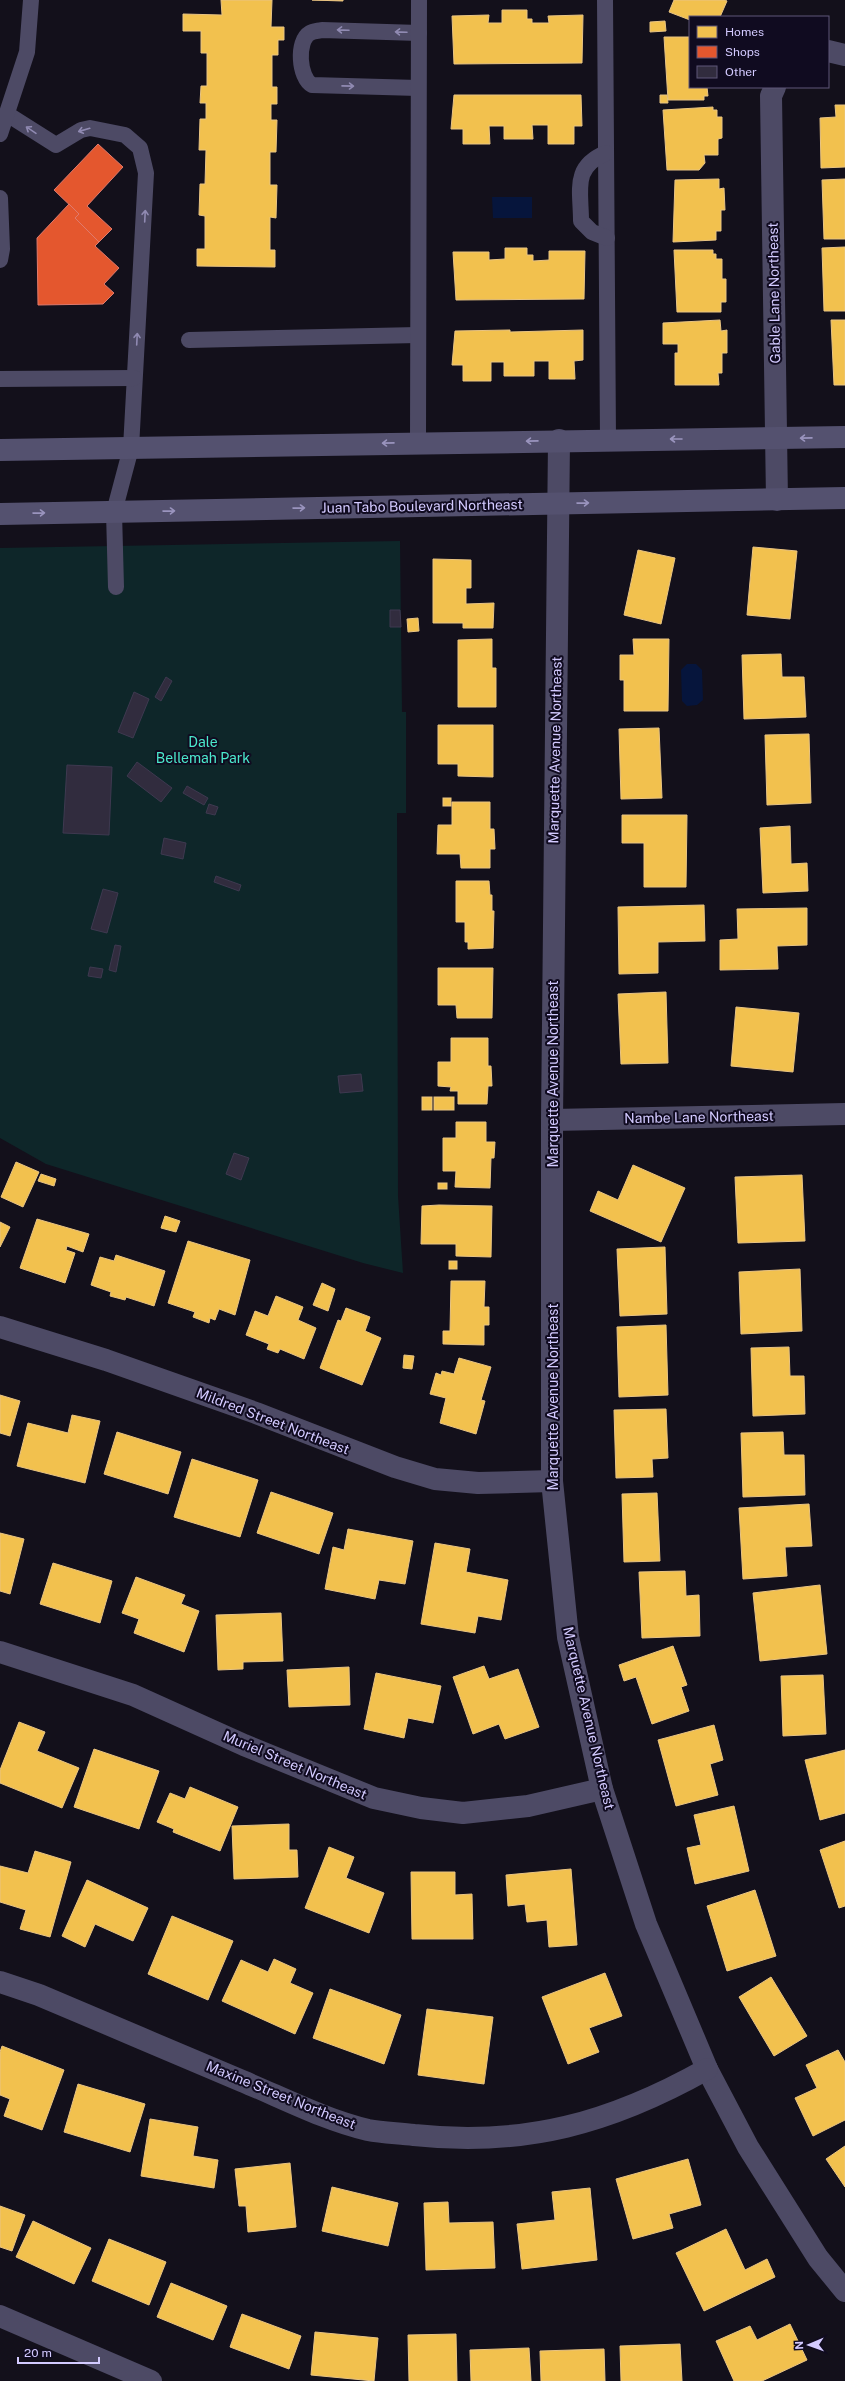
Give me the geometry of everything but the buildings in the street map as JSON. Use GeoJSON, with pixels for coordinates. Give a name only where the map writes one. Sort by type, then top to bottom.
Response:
{"type":"FeatureCollection","features":[{"type":"Feature","properties":{"kind":"main road"},"geometry":{"type":"LineString","coordinates":[[0,450],[559,440],[776,439],[845,437]]}},
{"type":"Feature","properties":{"kind":"main road","name":"Juan Tabo Boulevard Northeast"},"geometry":{"type":"LineString","coordinates":[[0,514],[845,498]]}},
{"type":"Feature","properties":{"kind":"street"},"geometry":{"type":"LineString","coordinates":[[829,51],[845,55]]}},
{"type":"Feature","properties":{"kind":"street","name":"Gable Lane Northeast"},"geometry":{"type":"LineString","coordinates":[[775,88],[771,96],[777,500]]}},
{"type":"Feature","properties":{"kind":"street","name":"Marquette Avenue Northeast"},"geometry":{"type":"LineString","coordinates":[[559,440],[552,1120],[552,1482],[568,1637],[602,1789],[646,1924],[707,2069],[748,2147],[818,2258],[845,2291]]}},
{"type":"Feature","properties":{"kind":"street","name":"Nambe Lane Northeast"},"geometry":{"type":"LineString","coordinates":[[552,1120],[845,1114]]}},
{"type":"Feature","properties":{"kind":"street","name":"Mildred Street Northeast"},"geometry":{"type":"LineString","coordinates":[[0,1326],[106,1360],[256,1413],[395,1467],[435,1479],[478,1482],[552,1482]]}},
{"type":"Feature","properties":{"kind":"street","name":"Muriel Street Northeast"},"geometry":{"type":"LineString","coordinates":[[0,1652],[133,1695],[258,1751],[374,1798],[400,1804],[420,1808],[463,1812],[528,1806],[602,1789]]}},
{"type":"Feature","properties":{"kind":"street","name":"Maxine Street Northeast"},"geometry":{"type":"LineString","coordinates":[[0,1982],[39,1995],[298,2105],[369,2130],[450,2139],[518,2137],[568,2127],[614,2113],[671,2089],[707,2069]]}},
{"type":"Feature","properties":{"kind":"street"},"geometry":{"type":"LineString","coordinates":[[0,2316],[152,2381]]}},
{"type":"Feature","properties":{"kind":"lane"},"geometry":{"type":"LineString","coordinates":[[0,134],[27,52],[31,0]]}},
{"type":"Feature","properties":{"kind":"lane"},"geometry":{"type":"LineString","coordinates":[[418,443],[419,0]]}},
{"type":"Feature","properties":{"kind":"lane"},"geometry":{"type":"LineString","coordinates":[[605,0],[608,440]]}},
{"type":"Feature","properties":{"kind":"lane"},"geometry":{"type":"LineString","coordinates":[[418,88],[312,85],[306,82],[302,73],[302,43],[309,33],[322,30],[419,33]]}},
{"type":"Feature","properties":{"kind":"lane"},"geometry":{"type":"LineString","coordinates":[[7,114],[56,145],[81,130],[90,128],[125,135],[140,148],[146,173],[130,448],[114,512],[116,587]]}},
{"type":"Feature","properties":{"kind":"lane"},"geometry":{"type":"LineString","coordinates":[[606,153],[593,158],[580,175],[581,221],[592,232],[607,238]]}},
{"type":"Feature","properties":{"kind":"lane"},"geometry":{"type":"LineString","coordinates":[[0,198],[2,249],[0,260]]}},
{"type":"Feature","properties":{"kind":"lane"},"geometry":{"type":"LineString","coordinates":[[189,340],[418,335]]}},
{"type":"Feature","properties":{"kind":"lane"},"geometry":{"type":"LineString","coordinates":[[0,379],[134,378]]}},
{"type":"Feature","properties":{"kind":"green space","name":"Dale Bellemah Park"},"geometry":{"type":"Polygon","coordinates":[[[400,541],[402,712],[406,712],[406,813],[397,813],[398,1196],[403,1273],[363,1263],[46,1164],[0,1138],[0,548],[400,541]]]}},
{"type":"Feature","properties":{"kind":"water"},"geometry":{"type":"Polygon","coordinates":[[[492,197],[532,197],[532,218],[493,218],[492,197]]]}},
{"type":"Feature","properties":{"kind":"water"},"geometry":{"type":"Polygon","coordinates":[[[687,664],[696,664],[702,670],[703,700],[697,705],[687,706],[682,701],[681,670],[687,664]]]}}]}
